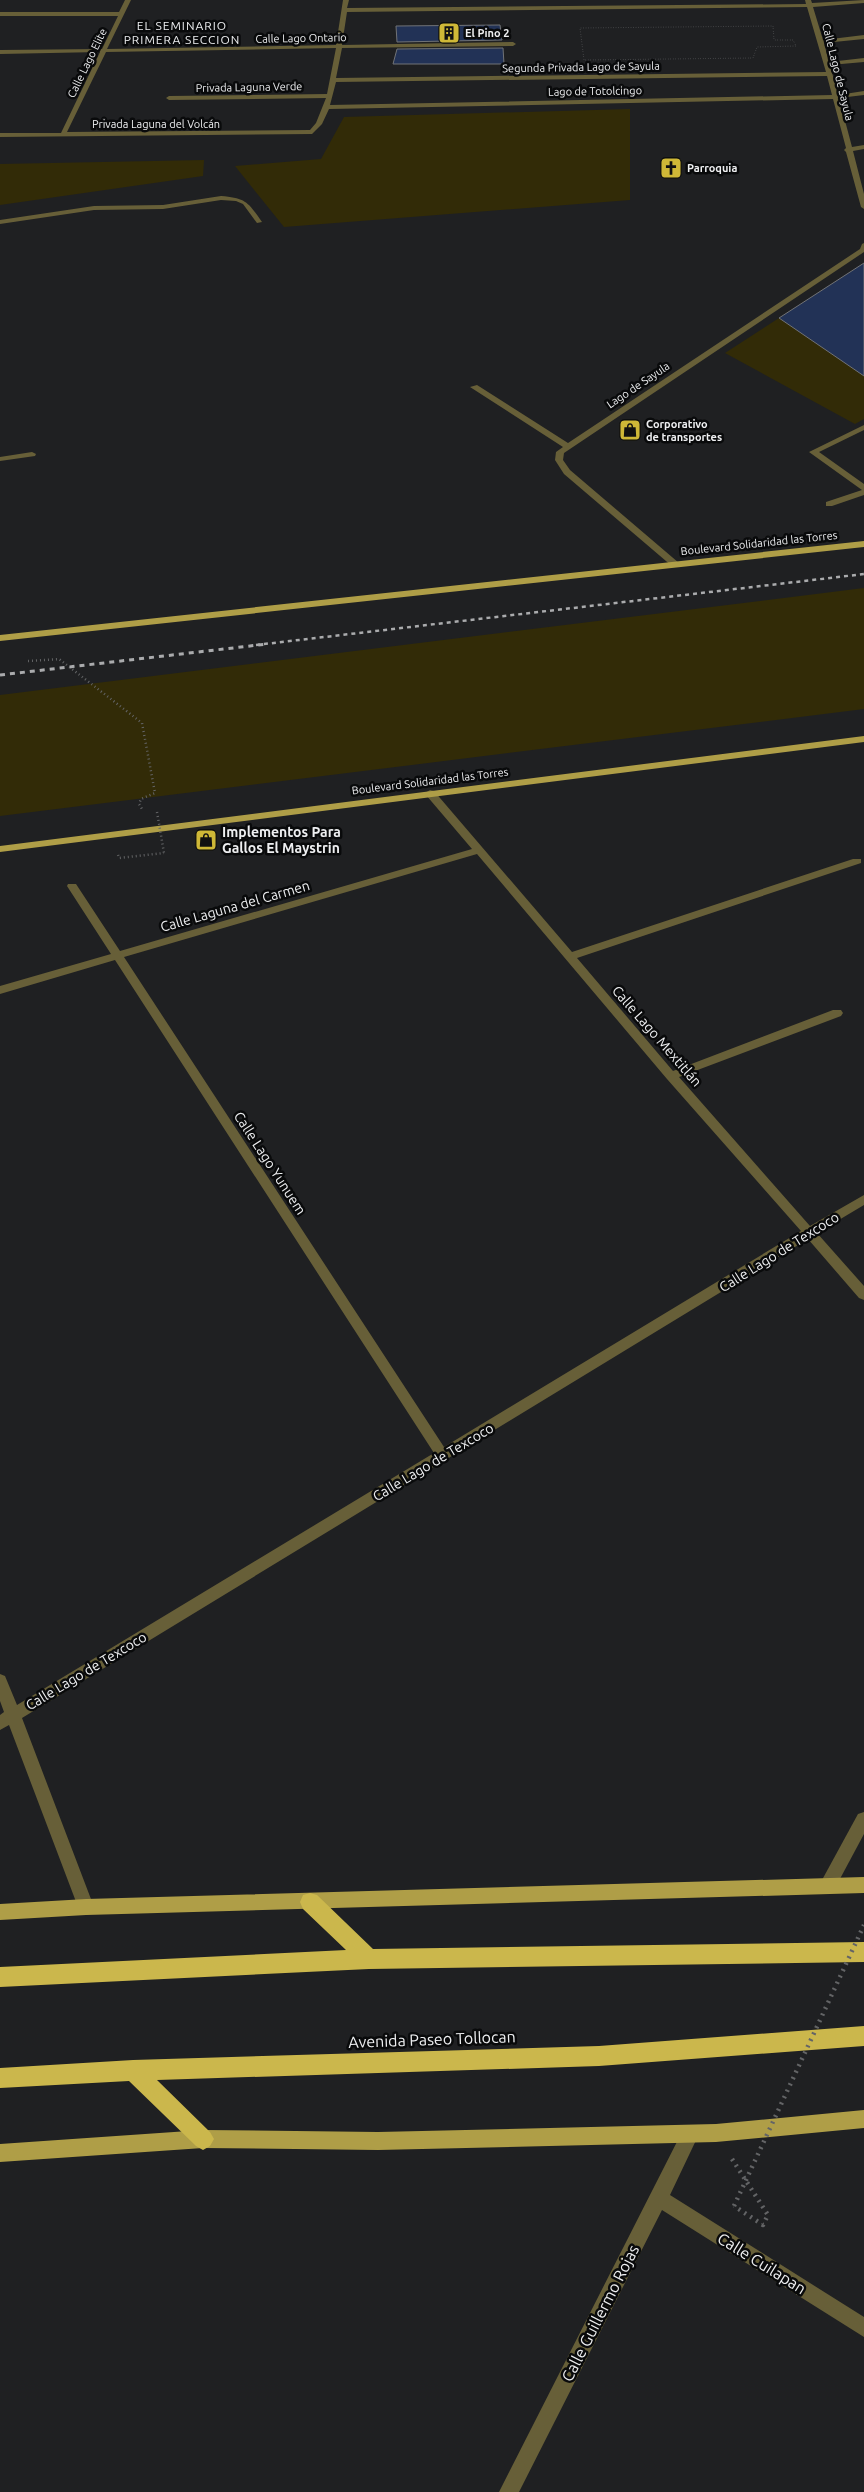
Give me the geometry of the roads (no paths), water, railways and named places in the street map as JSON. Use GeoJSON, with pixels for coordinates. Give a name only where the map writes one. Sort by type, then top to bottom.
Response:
{"type":"FeatureCollection","features":[{"type":"Feature","properties":{"kind":"highway"},"geometry":{"type":"LineString","coordinates":[[310,1902],[369,1959]]}},
{"type":"Feature","properties":{"kind":"highway"},"geometry":{"type":"LineString","coordinates":[[0,1977],[369,1959],[864,1952]]}},
{"type":"Feature","properties":{"kind":"highway","name":"Avenida Paseo Tollocan"},"geometry":{"type":"LineString","coordinates":[[0,2078],[133,2070],[599,2056],[864,2036]]}},
{"type":"Feature","properties":{"kind":"highway"},"geometry":{"type":"LineString","coordinates":[[133,2070],[202,2139]]}},
{"type":"Feature","properties":{"kind":"main road","name":"Boulevard Solidaridad las Torres"},"geometry":{"type":"LineString","coordinates":[[0,638],[864,544]]}},
{"type":"Feature","properties":{"kind":"main road","name":"Boulevard Solidaridad las Torres"},"geometry":{"type":"LineString","coordinates":[[0,849],[864,739]]}},
{"type":"Feature","properties":{"kind":"main road"},"geometry":{"type":"LineString","coordinates":[[0,1912],[86,1907],[864,1885]]}},
{"type":"Feature","properties":{"kind":"main road"},"geometry":{"type":"LineString","coordinates":[[0,2153],[202,2139],[378,2140],[716,2133],[864,2119]]}},
{"type":"Feature","properties":{"kind":"street","name":"Calle Lago Elite"},"geometry":{"type":"LineString","coordinates":[[63,134],[128,0]]}},
{"type":"Feature","properties":{"kind":"street"},"geometry":{"type":"LineString","coordinates":[[327,107],[346,0]]}},
{"type":"Feature","properties":{"kind":"street"},"geometry":{"type":"LineString","coordinates":[[344,10],[569,3],[864,1]]}},
{"type":"Feature","properties":{"kind":"street","name":"Calle Lago de Sayula"},"geometry":{"type":"LineString","coordinates":[[809,2],[864,207]]}},
{"type":"Feature","properties":{"kind":"street"},"geometry":{"type":"LineString","coordinates":[[0,14],[122,14]]}},
{"type":"Feature","properties":{"kind":"street"},"geometry":{"type":"LineString","coordinates":[[821,42],[864,37]]}},
{"type":"Feature","properties":{"kind":"street","name":"Calle Lago Ontario"},"geometry":{"type":"LineString","coordinates":[[0,52],[513,44]]}},
{"type":"Feature","properties":{"kind":"street"},"geometry":{"type":"LineString","coordinates":[[826,64],[864,60]]}},
{"type":"Feature","properties":{"kind":"street","name":"Segunda Privada Lago de Sayula"},"geometry":{"type":"LineString","coordinates":[[333,80],[829,74]]}},
{"type":"Feature","properties":{"kind":"street","name":"Lago de Totolcingo"},"geometry":{"type":"LineString","coordinates":[[327,107],[834,97],[864,93]]}},
{"type":"Feature","properties":{"kind":"street","name":"Privada Laguna Verde"},"geometry":{"type":"LineString","coordinates":[[169,98],[329,96]]}},
{"type":"Feature","properties":{"kind":"street","name":"Privada Laguna del Volcán"},"geometry":{"type":"LineString","coordinates":[[0,136],[312,132],[316,130],[327,107]]}},
{"type":"Feature","properties":{"kind":"street"},"geometry":{"type":"LineString","coordinates":[[848,150],[864,147]]}},
{"type":"Feature","properties":{"kind":"street"},"geometry":{"type":"LineString","coordinates":[[0,222],[94,208],[150,208],[221,198],[237,199],[245,203],[260,222]]}},
{"type":"Feature","properties":{"kind":"street","name":"Lago de Sayula"},"geometry":{"type":"LineString","coordinates":[[567,446],[864,250],[864,245]]}},
{"type":"Feature","properties":{"kind":"street"},"geometry":{"type":"LineString","coordinates":[[474,387],[567,446],[559,456],[562,466],[567,472],[676,565]]}},
{"type":"Feature","properties":{"kind":"street"},"geometry":{"type":"LineString","coordinates":[[864,427],[815,449],[813,452],[864,488]]}},
{"type":"Feature","properties":{"kind":"street"},"geometry":{"type":"LineString","coordinates":[[0,459],[32,454]]}},
{"type":"Feature","properties":{"kind":"street"},"geometry":{"type":"LineString","coordinates":[[829,504],[864,492]]}},
{"type":"Feature","properties":{"kind":"street","name":"Calle Lago Mextitlán"},"geometry":{"type":"LineString","coordinates":[[430,793],[671,1076],[864,1295]]}},
{"type":"Feature","properties":{"kind":"street","name":"Calle Laguna del Carmen"},"geometry":{"type":"LineString","coordinates":[[0,990],[478,851]]}},
{"type":"Feature","properties":{"kind":"street"},"geometry":{"type":"LineString","coordinates":[[569,957],[857,861]]}},
{"type":"Feature","properties":{"kind":"street","name":"Calle Lago Yunuem"},"geometry":{"type":"LineString","coordinates":[[72,886],[443,1456]]}},
{"type":"Feature","properties":{"kind":"street"},"geometry":{"type":"LineString","coordinates":[[671,1076],[837,1013]]}},
{"type":"Feature","properties":{"kind":"street","name":"Calle Lago de Texcoco"},"geometry":{"type":"LineString","coordinates":[[7,1719],[810,1233],[864,1198]]}},
{"type":"Feature","properties":{"kind":"street"},"geometry":{"type":"LineString","coordinates":[[0,1681],[7,1719],[86,1907]]}},
{"type":"Feature","properties":{"kind":"street"},"geometry":{"type":"LineString","coordinates":[[828,1885],[864,1819]]}},
{"type":"Feature","properties":{"kind":"street","name":"Calle Guillermo Rojas"},"geometry":{"type":"LineString","coordinates":[[509,2492],[660,2198],[690,2134]]}},
{"type":"Feature","properties":{"kind":"street","name":"Calle Cuilapan"},"geometry":{"type":"LineString","coordinates":[[660,2198],[864,2328]]}},
{"type":"Feature","properties":{"kind":"railway"},"geometry":{"type":"LineString","coordinates":[[256,645],[864,574]]}},
{"type":"Feature","properties":{"kind":"railway"},"geometry":{"type":"LineString","coordinates":[[0,675],[267,644]]}},
{"type":"Feature","properties":{"kind":"place","name":"El Pino 2"},"geometry":{"type":"Point","coordinates":[449,33]}},
{"type":"Feature","properties":{"kind":"place","name":"Parroquia"},"geometry":{"type":"Point","coordinates":[671,168]}},
{"type":"Feature","properties":{"kind":"place","name":"Corporativo de transportes"},"geometry":{"type":"Point","coordinates":[630,430]}},
{"type":"Feature","properties":{"kind":"place","name":"Implementos Para Gallos El Maystrin"},"geometry":{"type":"Point","coordinates":[206,840]}},
{"type":"Feature","properties":{"kind":"district","name":"EL SEMINARIO PRIMERA SECCION"},"geometry":{"type":"Point","coordinates":[182,33]}}]}
